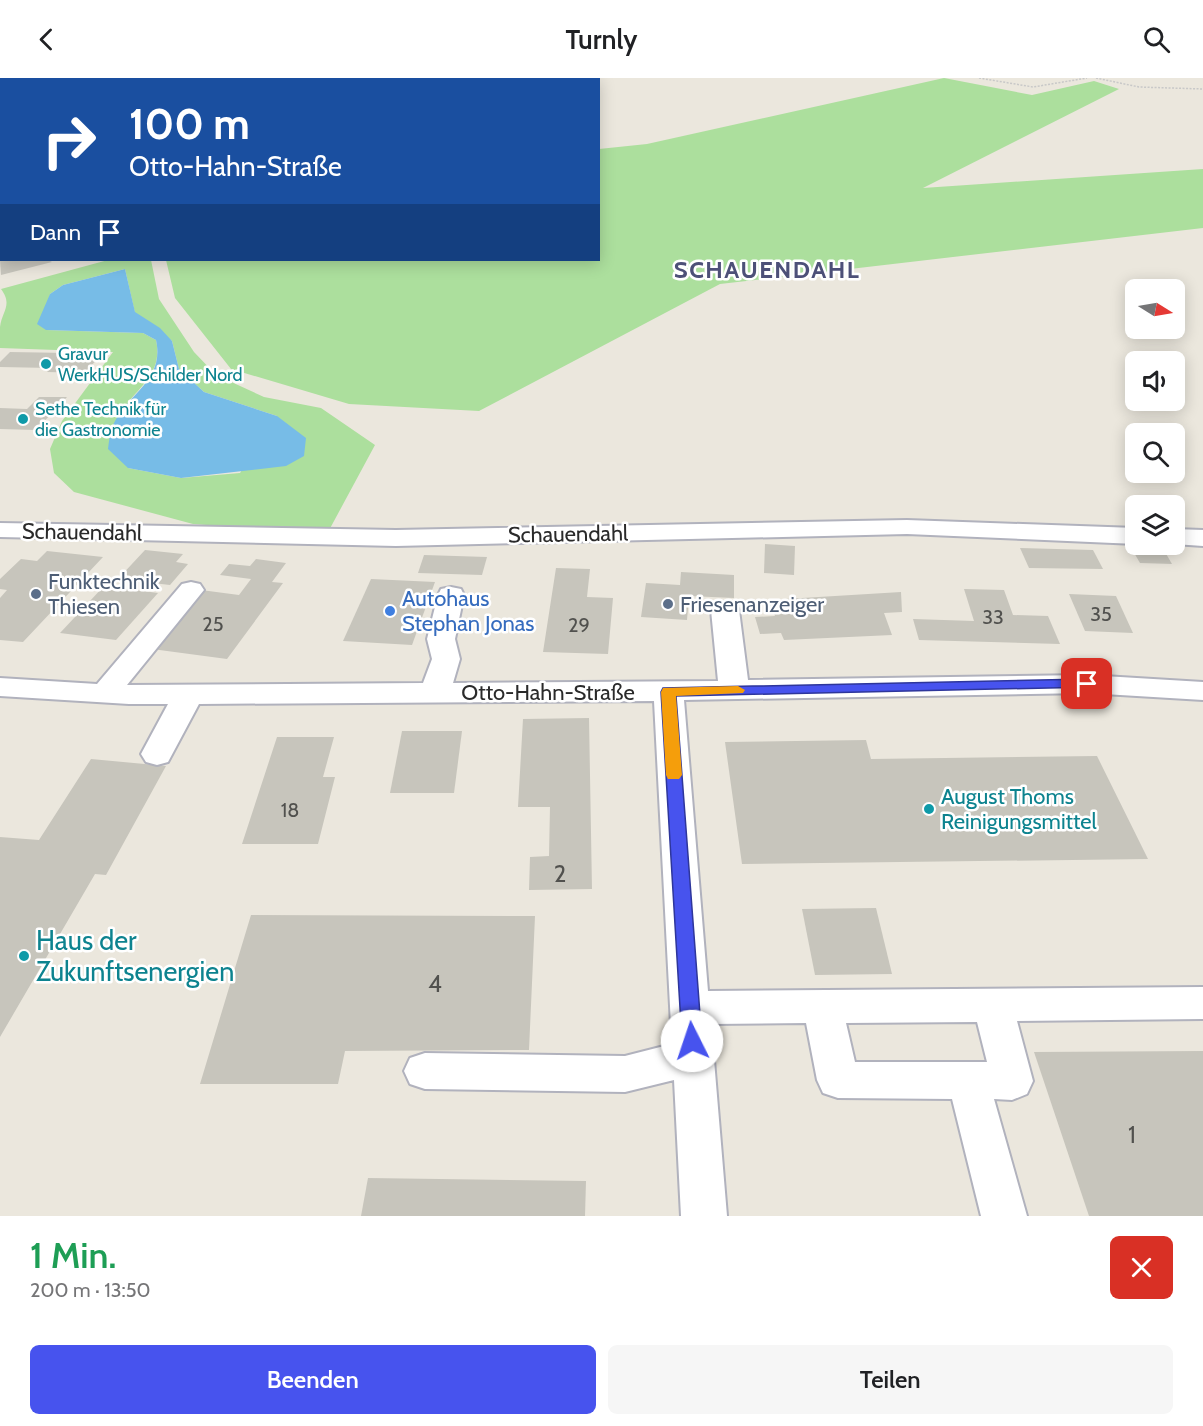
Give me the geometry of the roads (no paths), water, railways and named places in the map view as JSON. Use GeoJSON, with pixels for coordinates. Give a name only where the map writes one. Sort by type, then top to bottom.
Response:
{"type":"FeatureCollection","features":[{"type":"Feature","properties":{"kind":"street","name":"Schauendahl"},"geometry":{"type":"LineString","coordinates":[[0,530],[396,538],[907,527],[1125,536]]}},
{"type":"Feature","properties":{"kind":"street"},"geometry":{"type":"LineString","coordinates":[[1185,537],[1203,538]]}},
{"type":"Feature","properties":{"kind":"street"},"geometry":{"type":"LineString","coordinates":[[105,693],[191,590]]}},
{"type":"Feature","properties":{"kind":"street"},"geometry":{"type":"LineString","coordinates":[[435,693],[446,659],[441,639],[452,595]]}},
{"type":"Feature","properties":{"kind":"street"},"geometry":{"type":"LineString","coordinates":[[724,610],[734,690]]}},
{"type":"Feature","properties":{"kind":"street","name":"Otto-Hahn-Straße"},"geometry":{"type":"LineString","coordinates":[[0,687],[105,693],[189,694],[668,692],[1087,684],[1203,690]]}},
{"type":"Feature","properties":{"kind":"street"},"geometry":{"type":"LineString","coordinates":[[668,692],[704,1216]]}},
{"type":"Feature","properties":{"kind":"street"},"geometry":{"type":"LineString","coordinates":[[157,754],[189,694]]}},
{"type":"Feature","properties":{"kind":"street"},"geometry":{"type":"LineString","coordinates":[[689,1008],[1203,1003]]}},
{"type":"Feature","properties":{"kind":"street"},"geometry":{"type":"LineString","coordinates":[[822,1007],[838,1080],[1012,1081],[993,1005]]}},
{"type":"Feature","properties":{"kind":"street"},"geometry":{"type":"LineString","coordinates":[[425,1071],[625,1074],[693,1057]]}},
{"type":"Feature","properties":{"kind":"street"},"geometry":{"type":"LineString","coordinates":[[968,1080],[1004,1216]]}},
{"type":"Feature","properties":{"kind":"water"},"geometry":{"type":"Polygon","coordinates":[[[125,269],[135,312],[160,328],[172,341],[179,369],[204,392],[277,416],[306,438],[304,456],[286,466],[181,478],[128,468],[108,449],[113,425],[127,404],[144,386],[155,366],[156,340],[143,333],[46,330],[37,324],[50,294],[63,285],[125,269]]]}},
{"type":"Feature","properties":{"kind":"place","name":"Gravur WerkHUS/Schilder Nord"},"geometry":{"type":"Point","coordinates":[46,364]}},
{"type":"Feature","properties":{"kind":"place","name":"Sethe Technik für die Gastronomie"},"geometry":{"type":"Point","coordinates":[23,419]}},
{"type":"Feature","properties":{"kind":"place","name":"Funktechnik Thiesen"},"geometry":{"type":"Point","coordinates":[36,594]}},
{"type":"Feature","properties":{"kind":"place","name":"Friesenanzeiger"},"geometry":{"type":"Point","coordinates":[668,604]}},
{"type":"Feature","properties":{"kind":"place","name":"Autohaus Stephan Jonas"},"geometry":{"type":"Point","coordinates":[390,611]}},
{"type":"Feature","properties":{"kind":"place","name":"August Thoms Reinigungsmittel"},"geometry":{"type":"Point","coordinates":[929,809]}},
{"type":"Feature","properties":{"kind":"place","name":"Haus der Zukunftsenergien"},"geometry":{"type":"Point","coordinates":[24,956]}},
{"type":"Feature","properties":{"kind":"district","name":"SCHAUENDAHL"},"geometry":{"type":"Point","coordinates":[767,269]}}]}
